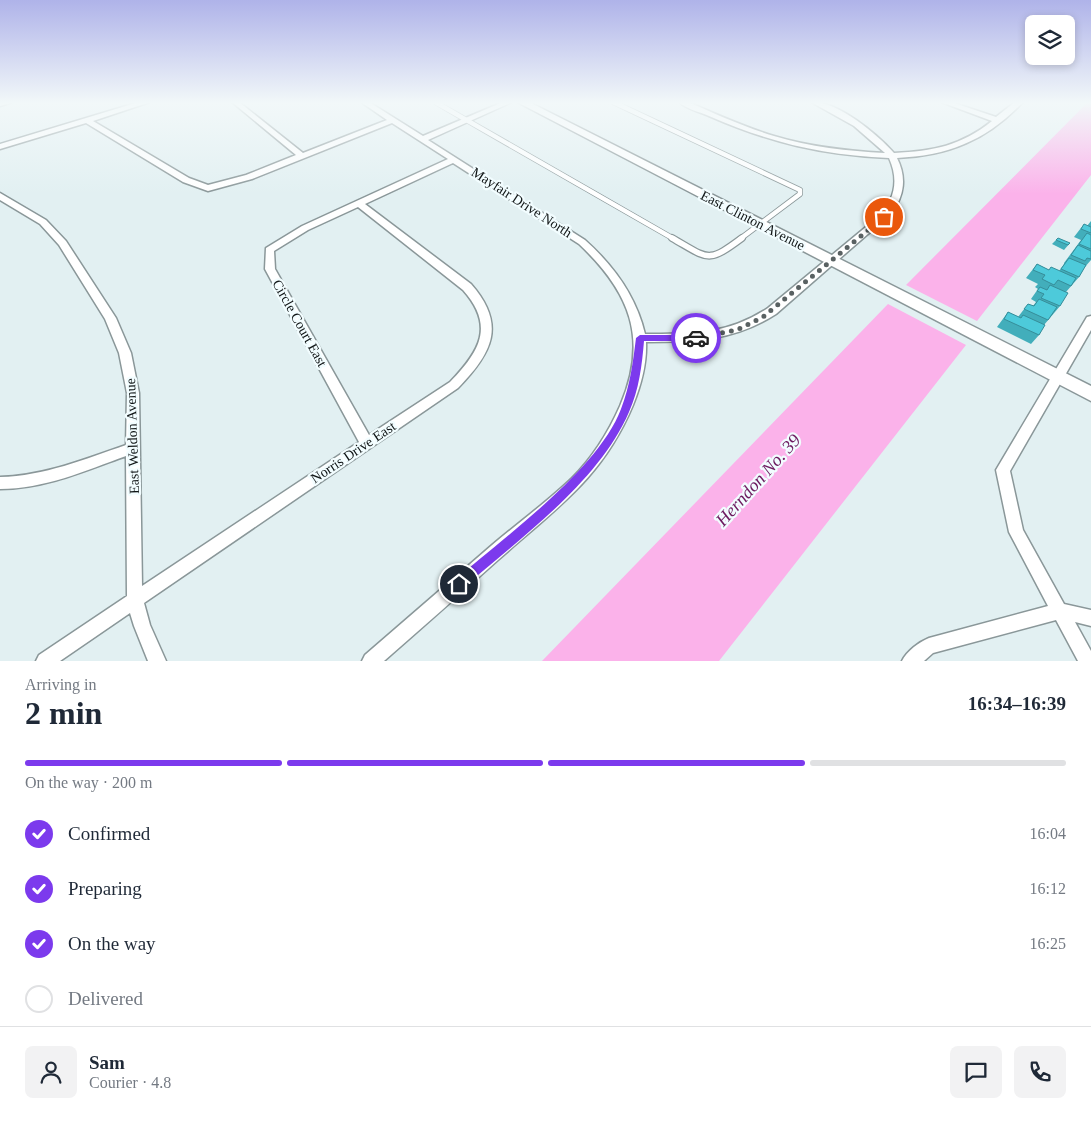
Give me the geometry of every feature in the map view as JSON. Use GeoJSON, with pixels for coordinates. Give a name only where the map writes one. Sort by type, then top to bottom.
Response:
{"type":"FeatureCollection","features":[{"type":"Feature","properties":{"kind":"main road","name":"East Clinton Avenue"},"geometry":{"type":"LineString","coordinates":[[582,133],[1091,394]]}},
{"type":"Feature","properties":{"kind":"street"},"geometry":{"type":"LineString","coordinates":[[0,147],[46,133]]}},
{"type":"Feature","properties":{"kind":"street"},"geometry":{"type":"LineString","coordinates":[[108,133],[186,180],[208,188],[235,182],[361,133]]}},
{"type":"Feature","properties":{"kind":"street"},"geometry":{"type":"LineString","coordinates":[[273,133],[302,156]]}},
{"type":"Feature","properties":{"kind":"street","name":"Mayfair Drive North"},"geometry":{"type":"LineString","coordinates":[[413,133],[568,232],[600,258],[618,282],[634,317],[640,338]]}},
{"type":"Feature","properties":{"kind":"street"},"geometry":{"type":"LineString","coordinates":[[423,139],[437,133]]}},
{"type":"Feature","properties":{"kind":"street"},"geometry":{"type":"LineString","coordinates":[[756,133],[791,143],[844,153],[892,156],[921,153],[962,143],[981,133]]}},
{"type":"Feature","properties":{"kind":"street"},"geometry":{"type":"LineString","coordinates":[[371,661],[562,494],[598,457],[625,411],[637,369],[640,338],[700,338],[737,330],[773,310],[884,217],[894,205],[899,188],[898,170],[892,156],[868,133]]}},
{"type":"Feature","properties":{"kind":"street","name":"Circle Court East"},"geometry":{"type":"LineString","coordinates":[[366,443],[277,282],[269,259],[269,250],[291,235],[454,159]]}},
{"type":"Feature","properties":{"kind":"street","name":"East Weldon Avenue"},"geometry":{"type":"LineString","coordinates":[[0,196],[28,211],[63,243],[110,318],[126,353],[130,372],[134,448],[133,558],[135,600],[142,626],[157,661]]}},
{"type":"Feature","properties":{"kind":"street","name":"Norris Drive East"},"geometry":{"type":"LineString","coordinates":[[45,661],[454,385],[468,372],[482,350],[487,324],[485,312],[473,294],[360,203]]}},
{"type":"Feature","properties":{"kind":"street"},"geometry":{"type":"LineString","coordinates":[[1087,661],[1016,532],[1004,470],[1091,320]]}},
{"type":"Feature","properties":{"kind":"street"},"geometry":{"type":"LineString","coordinates":[[0,483],[30,480],[134,448]]}},
{"type":"Feature","properties":{"kind":"street"},"geometry":{"type":"LineString","coordinates":[[912,661],[929,646],[1060,611],[1091,618]]}},
{"type":"Feature","properties":{"kind":"lane"},"geometry":{"type":"LineString","coordinates":[[488,133],[704,256],[719,255],[800,194],[800,190],[793,185],[680,133]]}},
{"type":"Feature","properties":{"kind":"water"},"geometry":{"type":"Polygon","coordinates":[[[1057,133],[1091,133],[1091,175],[977,321],[906,285],[1057,133]]]}},
{"type":"Feature","properties":{"kind":"water","name":"Herndon No. 39"},"geometry":{"type":"Polygon","coordinates":[[[888,304],[966,345],[719,661],[542,661],[888,304]]]}},
{"type":"Feature","properties":{"kind":"building"},"geometry":{"type":"Polygon","coordinates":[[[1084,224],[1091,227],[1091,233],[1081,229],[1084,224]]]}},
{"type":"Feature","properties":{"kind":"building"},"geometry":{"type":"Polygon","coordinates":[[[1087,233],[1091,235],[1091,249],[1079,244],[1087,233]]]}},
{"type":"Feature","properties":{"kind":"building"},"geometry":{"type":"Polygon","coordinates":[[[1058,238],[1070,243],[1068,245],[1056,240],[1058,238]]]}},
{"type":"Feature","properties":{"kind":"building"},"geometry":{"type":"Polygon","coordinates":[[[1078,245],[1091,251],[1091,259],[1087,258],[1085,261],[1071,255],[1078,245]]]}},
{"type":"Feature","properties":{"kind":"building"},"geometry":{"type":"Polygon","coordinates":[[[1069,258],[1086,265],[1079,277],[1061,269],[1069,258]]]}},
{"type":"Feature","properties":{"kind":"building"},"geometry":{"type":"Polygon","coordinates":[[[1037,264],[1049,270],[1051,267],[1076,278],[1071,286],[1058,280],[1054,285],[1042,279],[1045,275],[1033,270],[1037,264]]]}},
{"type":"Feature","properties":{"kind":"building"},"geometry":{"type":"Polygon","coordinates":[[[1050,285],[1068,293],[1060,306],[1041,298],[1044,294],[1037,291],[1040,287],[1047,290],[1050,285]]]}},
{"type":"Feature","properties":{"kind":"building"},"geometry":{"type":"Polygon","coordinates":[[[1039,299],[1057,307],[1048,320],[1024,309],[1028,304],[1034,306],[1039,299]]]}},
{"type":"Feature","properties":{"kind":"building"},"geometry":{"type":"Polygon","coordinates":[[[1008,312],[1021,318],[1023,315],[1045,325],[1039,335],[1004,319],[1008,312]]]}},
{"type":"Feature","properties":{"kind":"way so far"},"geometry":{"type":"LineString","coordinates":[[696,338],[720,335],[737,330],[763,317],[822,267],[843,253],[884,217]]}},
{"type":"Feature","properties":{"kind":"route"},"geometry":{"type":"LineString","coordinates":[[459,584],[562,494],[598,457],[625,411],[633,389],[640,338],[696,338]]}}]}
